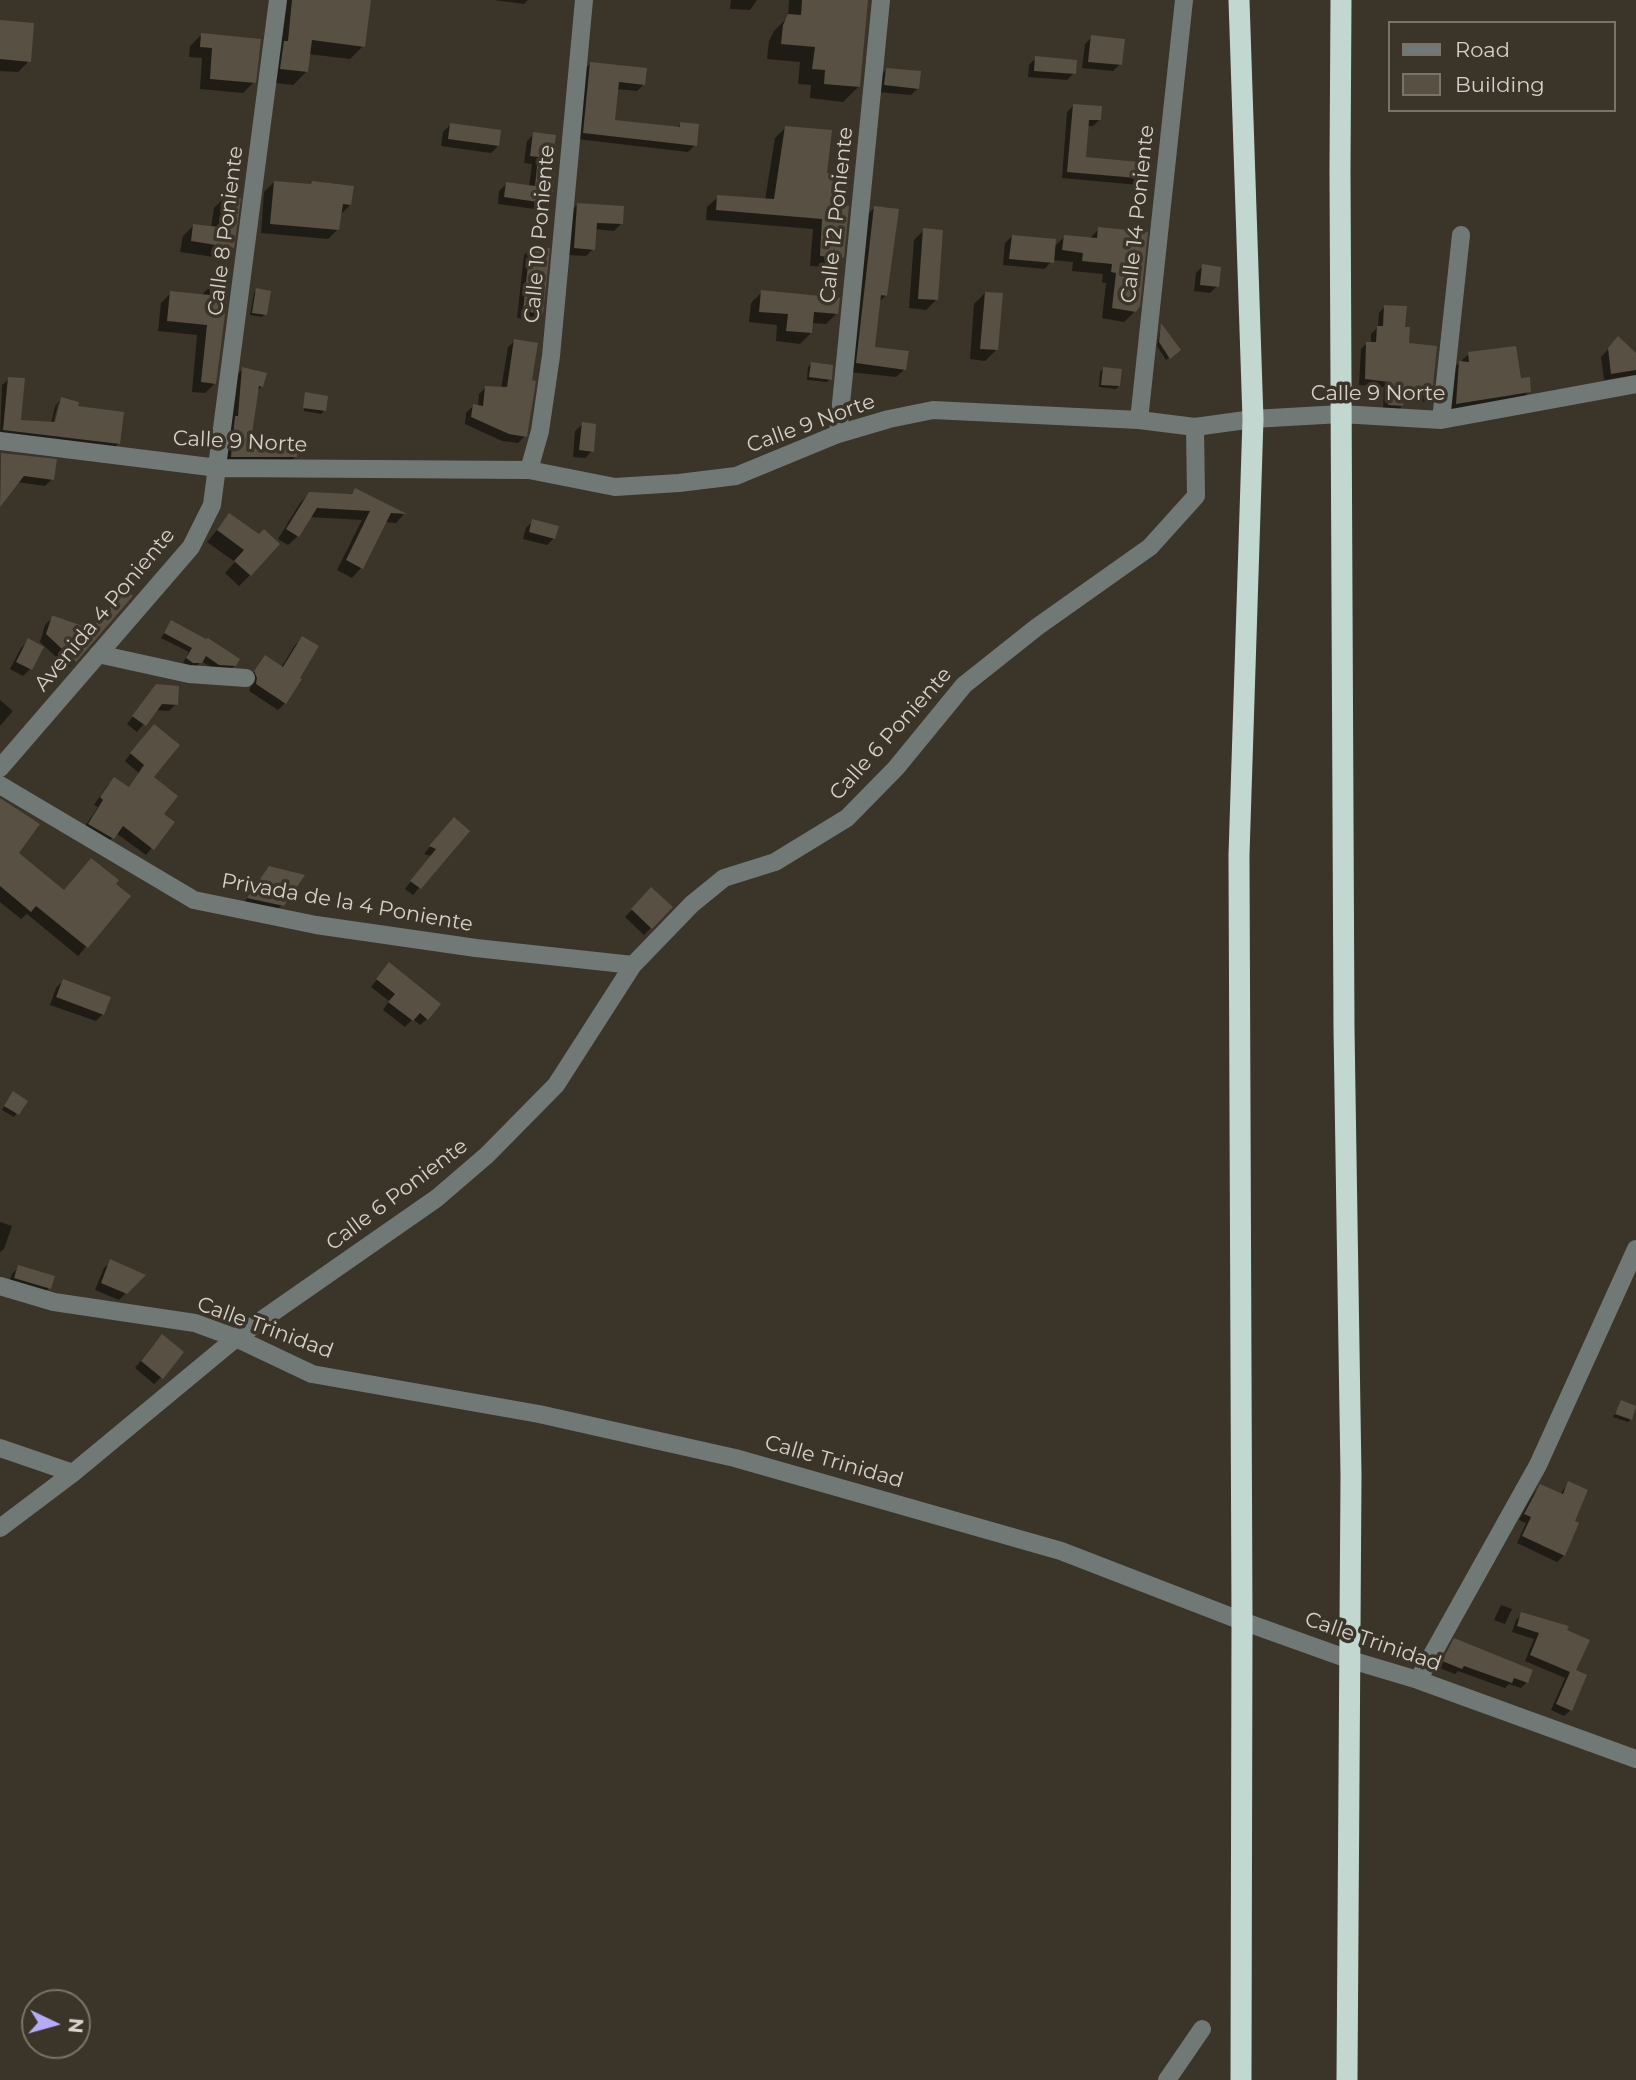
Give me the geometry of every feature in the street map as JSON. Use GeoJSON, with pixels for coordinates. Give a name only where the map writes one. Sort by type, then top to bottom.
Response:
{"type":"FeatureCollection","features":[{"type":"Feature","properties":{"kind":"highway"},"geometry":{"type":"LineString","coordinates":[[1239,0],[1253,419],[1239,868],[1241,2080]]}},
{"type":"Feature","properties":{"kind":"highway"},"geometry":{"type":"LineString","coordinates":[[1341,0],[1346,1211],[1352,1476],[1347,2080]]}},
{"type":"Feature","properties":{"kind":"street","name":"Calle 8 Poniente"},"geometry":{"type":"LineString","coordinates":[[218,468],[278,0]]}},
{"type":"Feature","properties":{"kind":"street","name":"Calle 10 Poniente"},"geometry":{"type":"LineString","coordinates":[[530,470],[540,431],[551,356],[584,0]]}},
{"type":"Feature","properties":{"kind":"street","name":"Calle 12 Poniente"},"geometry":{"type":"LineString","coordinates":[[838,434],[881,0]]}},
{"type":"Feature","properties":{"kind":"street","name":"Calle 14 Poniente"},"geometry":{"type":"LineString","coordinates":[[1139,420],[1183,6]]}},
{"type":"Feature","properties":{"kind":"street"},"geometry":{"type":"LineString","coordinates":[[1441,420],[1461,235]]}},
{"type":"Feature","properties":{"kind":"street","name":"Calle 9 Norte"},"geometry":{"type":"LineString","coordinates":[[0,441],[218,468],[530,470],[615,487],[679,484],[736,476],[838,434],[933,410],[1139,420],[1195,427],[1253,419],[1341,414],[1441,420],[1636,384]]}},
{"type":"Feature","properties":{"kind":"street","name":"Calle 6 Poniente"},"geometry":{"type":"LineString","coordinates":[[0,1528],[73,1473],[236,1338],[437,1198],[487,1155],[556,1085],[633,965],[692,904],[724,878],[775,862],[847,818],[896,768],[964,685],[1037,627],[1150,547],[1196,496],[1195,427]]}},
{"type":"Feature","properties":{"kind":"street","name":"Avenida 4 Poniente"},"geometry":{"type":"LineString","coordinates":[[0,768],[191,547],[212,505],[218,468]]}},
{"type":"Feature","properties":{"kind":"street"},"geometry":{"type":"LineString","coordinates":[[98,654],[189,674],[246,678]]}},
{"type":"Feature","properties":{"kind":"street","name":"Privada de la 4 Poniente"},"geometry":{"type":"LineString","coordinates":[[0,785],[194,900],[316,925],[476,948],[633,965]]}},
{"type":"Feature","properties":{"kind":"street"},"geometry":{"type":"LineString","coordinates":[[1418,1680],[1538,1465],[1636,1249]]}},
{"type":"Feature","properties":{"kind":"street","name":"Calle Trinidad"},"geometry":{"type":"LineString","coordinates":[[0,1286],[54,1302],[195,1323],[236,1338],[312,1374],[539,1414],[748,1461],[1061,1551],[1242,1621],[1351,1660],[1418,1680],[1636,1759]]}},
{"type":"Feature","properties":{"kind":"street"},"geometry":{"type":"LineString","coordinates":[[0,1448],[73,1473]]}},
{"type":"Feature","properties":{"kind":"street"},"geometry":{"type":"LineString","coordinates":[[1167,2080],[1202,2029]]}},
{"type":"Feature","properties":{"kind":"building"},"geometry":{"type":"Polygon","coordinates":[[[292,0],[371,0],[365,47],[312,40],[308,72],[280,69],[284,41],[288,41],[292,0]]]}},
{"type":"Feature","properties":{"kind":"building"},"geometry":{"type":"Polygon","coordinates":[[[802,0],[868,0],[860,87],[824,84],[825,70],[812,69],[815,47],[781,44],[783,25],[788,14],[801,15],[802,0]]]}},
{"type":"Feature","properties":{"kind":"building"},"geometry":{"type":"Polygon","coordinates":[[[0,20],[34,23],[31,62],[0,59],[0,20]]]}},
{"type":"Feature","properties":{"kind":"building"},"geometry":{"type":"Polygon","coordinates":[[[201,33],[261,39],[256,83],[210,79],[212,48],[200,47],[201,33]]]}},
{"type":"Feature","properties":{"kind":"building"},"geometry":{"type":"Polygon","coordinates":[[[1091,35],[1125,39],[1122,65],[1088,62],[1091,35]]]}},
{"type":"Feature","properties":{"kind":"building"},"geometry":{"type":"Polygon","coordinates":[[[1035,56],[1077,60],[1076,74],[1034,71],[1035,56]]]}},
{"type":"Feature","properties":{"kind":"building"},"geometry":{"type":"Polygon","coordinates":[[[590,62],[647,68],[645,85],[619,82],[615,120],[680,127],[680,122],[699,124],[697,146],[583,133],[590,62]]]}},
{"type":"Feature","properties":{"kind":"building"},"geometry":{"type":"Polygon","coordinates":[[[886,68],[921,71],[919,89],[884,85],[886,68]]]}},
{"type":"Feature","properties":{"kind":"building"},"geometry":{"type":"Polygon","coordinates":[[[1073,104],[1102,106],[1101,120],[1089,120],[1086,157],[1149,163],[1148,179],[1067,172],[1073,104]]]}},
{"type":"Feature","properties":{"kind":"building"},"geometry":{"type":"Polygon","coordinates":[[[450,123],[501,130],[499,146],[448,139],[450,123]]]}},
{"type":"Feature","properties":{"kind":"building"},"geometry":{"type":"Polygon","coordinates":[[[785,126],[832,130],[827,173],[849,176],[844,258],[820,256],[822,219],[716,210],[717,195],[774,199],[785,126]]]}},
{"type":"Feature","properties":{"kind":"building"},"geometry":{"type":"Polygon","coordinates":[[[533,132],[556,135],[550,173],[555,174],[551,204],[504,197],[506,182],[535,186],[538,157],[530,156],[533,132]]]}},
{"type":"Feature","properties":{"kind":"building"},"geometry":{"type":"Polygon","coordinates":[[[274,181],[311,184],[312,181],[354,186],[351,205],[343,204],[339,230],[270,224],[274,181]]]}},
{"type":"Feature","properties":{"kind":"building"},"geometry":{"type":"Polygon","coordinates":[[[224,195],[241,198],[234,248],[191,241],[193,224],[219,227],[224,195]]]}},
{"type":"Feature","properties":{"kind":"building"},"geometry":{"type":"Polygon","coordinates":[[[577,203],[624,206],[623,224],[597,223],[595,250],[574,248],[577,203]]]}},
{"type":"Feature","properties":{"kind":"building"},"geometry":{"type":"Polygon","coordinates":[[[874,206],[899,209],[887,296],[881,295],[875,347],[909,351],[906,370],[856,363],[874,206]]]}},
{"type":"Feature","properties":{"kind":"building"},"geometry":{"type":"Polygon","coordinates":[[[1098,227],[1148,232],[1140,306],[1136,312],[1112,308],[1116,273],[1111,272],[1112,264],[1082,261],[1083,253],[1062,250],[1064,235],[1097,238],[1098,227]]]}},
{"type":"Feature","properties":{"kind":"building"},"geometry":{"type":"Polygon","coordinates":[[[923,228],[943,230],[938,300],[918,299],[923,228]]]}},
{"type":"Feature","properties":{"kind":"building"},"geometry":{"type":"Polygon","coordinates":[[[1012,235],[1056,239],[1054,263],[1009,259],[1012,235]]]}},
{"type":"Feature","properties":{"kind":"building"},"geometry":{"type":"Polygon","coordinates":[[[530,246],[550,248],[543,314],[523,311],[530,246]]]}},
{"type":"Feature","properties":{"kind":"building"},"geometry":{"type":"Polygon","coordinates":[[[1202,264],[1221,267],[1219,287],[1200,285],[1202,264]]]}},
{"type":"Feature","properties":{"kind":"building"},"geometry":{"type":"Polygon","coordinates":[[[211,282],[229,283],[216,384],[201,382],[207,325],[167,321],[170,291],[210,295],[211,282]]]}},
{"type":"Feature","properties":{"kind":"building"},"geometry":{"type":"Polygon","coordinates":[[[256,288],[271,291],[267,315],[252,313],[256,288]]]}},
{"type":"Feature","properties":{"kind":"building"},"geometry":{"type":"Polygon","coordinates":[[[761,290],[840,298],[838,314],[814,312],[812,333],[786,331],[788,314],[759,312],[761,290]]]}},
{"type":"Feature","properties":{"kind":"building"},"geometry":{"type":"Polygon","coordinates":[[[985,292],[1003,293],[998,350],[980,349],[985,292]]]}},
{"type":"Feature","properties":{"kind":"building"},"geometry":{"type":"Polygon","coordinates":[[[1384,305],[1407,306],[1405,327],[1410,327],[1409,343],[1437,346],[1432,396],[1404,394],[1403,406],[1388,405],[1389,382],[1365,379],[1366,342],[1376,342],[1377,326],[1383,326],[1384,305]]]}},
{"type":"Feature","properties":{"kind":"building"},"geometry":{"type":"Polygon","coordinates":[[[1161,323],[1181,350],[1170,359],[1159,342],[1161,323]]]}},
{"type":"Feature","properties":{"kind":"building"},"geometry":{"type":"Polygon","coordinates":[[[1618,336],[1636,353],[1636,370],[1611,374],[1608,348],[1618,336]]]}},
{"type":"Feature","properties":{"kind":"building"},"geometry":{"type":"Polygon","coordinates":[[[514,339],[538,343],[532,380],[536,381],[527,437],[509,434],[471,417],[473,404],[483,406],[485,386],[507,387],[514,339]]]}},
{"type":"Feature","properties":{"kind":"building"},"geometry":{"type":"Polygon","coordinates":[[[1516,346],[1521,378],[1530,377],[1531,392],[1456,404],[1459,361],[1469,362],[1468,352],[1516,346]]]}},
{"type":"Feature","properties":{"kind":"building"},"geometry":{"type":"Polygon","coordinates":[[[811,362],[833,365],[832,380],[809,377],[811,362]]]}},
{"type":"Feature","properties":{"kind":"building"},"geometry":{"type":"Polygon","coordinates":[[[242,367],[267,373],[263,387],[259,386],[251,441],[298,445],[297,457],[231,457],[242,367]]]}},
{"type":"Feature","properties":{"kind":"building"},"geometry":{"type":"Polygon","coordinates":[[[1103,367],[1122,369],[1120,386],[1101,385],[1103,367]]]}},
{"type":"Feature","properties":{"kind":"building"},"geometry":{"type":"Polygon","coordinates":[[[8,377],[25,378],[21,420],[55,422],[61,397],[79,402],[78,406],[124,412],[120,444],[3,430],[8,377]]]}},
{"type":"Feature","properties":{"kind":"building"},"geometry":{"type":"Polygon","coordinates":[[[305,392],[328,396],[326,411],[303,408],[305,392]]]}},
{"type":"Feature","properties":{"kind":"building"},"geometry":{"type":"Polygon","coordinates":[[[582,422],[596,424],[594,452],[579,450],[582,422]]]}},
{"type":"Feature","properties":{"kind":"building"},"geometry":{"type":"Polygon","coordinates":[[[1,453],[57,459],[54,480],[24,476],[0,507],[1,453]]]}},
{"type":"Feature","properties":{"kind":"building"},"geometry":{"type":"Polygon","coordinates":[[[355,488],[407,514],[391,513],[363,569],[346,560],[370,511],[317,508],[299,537],[286,529],[309,492],[352,494],[355,488]]]}},
{"type":"Feature","properties":{"kind":"building"},"geometry":{"type":"Polygon","coordinates":[[[229,513],[259,534],[264,529],[280,544],[251,576],[234,561],[244,550],[217,530],[229,513]]]}},
{"type":"Feature","properties":{"kind":"building"},"geometry":{"type":"Polygon","coordinates":[[[532,519],[559,526],[555,539],[529,532],[532,519]]]}},
{"type":"Feature","properties":{"kind":"building"},"geometry":{"type":"Polygon","coordinates":[[[126,589],[133,596],[76,662],[46,634],[52,616],[91,629],[126,589]]]}},
{"type":"Feature","properties":{"kind":"building"},"geometry":{"type":"Polygon","coordinates":[[[171,620],[208,638],[240,659],[236,666],[219,665],[206,656],[202,663],[193,663],[186,658],[192,648],[164,633],[171,620]]]}},
{"type":"Feature","properties":{"kind":"building"},"geometry":{"type":"Polygon","coordinates":[[[302,636],[319,646],[286,704],[256,684],[254,671],[265,655],[283,667],[302,636]]]}},
{"type":"Feature","properties":{"kind":"building"},"geometry":{"type":"Polygon","coordinates":[[[28,638],[44,647],[32,670],[16,662],[28,638]]]}},
{"type":"Feature","properties":{"kind":"building"},"geometry":{"type":"Polygon","coordinates":[[[156,684],[179,686],[178,705],[162,704],[146,726],[132,716],[156,684]]]}},
{"type":"Feature","properties":{"kind":"building"},"geometry":{"type":"Polygon","coordinates":[[[154,724],[180,745],[154,777],[178,796],[164,814],[175,822],[154,850],[123,826],[114,839],[88,824],[103,800],[100,797],[114,777],[129,787],[144,765],[130,753],[154,724]]]}},
{"type":"Feature","properties":{"kind":"building"},"geometry":{"type":"Polygon","coordinates":[[[0,798],[40,824],[19,853],[64,890],[91,858],[119,880],[116,884],[131,896],[88,948],[36,906],[31,912],[0,886],[0,798]]]}},
{"type":"Feature","properties":{"kind":"building"},"geometry":{"type":"Polygon","coordinates":[[[454,817],[470,831],[421,889],[410,881],[436,849],[429,846],[454,817]]]}},
{"type":"Feature","properties":{"kind":"building"},"geometry":{"type":"Polygon","coordinates":[[[269,866],[305,875],[284,906],[247,898],[269,866]]]}},
{"type":"Feature","properties":{"kind":"building"},"geometry":{"type":"Polygon","coordinates":[[[651,887],[673,907],[652,929],[631,909],[651,887]]]}},
{"type":"Feature","properties":{"kind":"building"},"geometry":{"type":"Polygon","coordinates":[[[389,962],[441,1004],[428,1020],[420,1013],[413,1021],[388,1002],[395,994],[376,979],[389,962]]]}},
{"type":"Feature","properties":{"kind":"building"},"geometry":{"type":"Polygon","coordinates":[[[63,979],[111,997],[104,1015],[56,997],[63,979]]]}},
{"type":"Feature","properties":{"kind":"building"},"geometry":{"type":"Polygon","coordinates":[[[13,1091],[28,1101],[19,1115],[4,1106],[13,1091]]]}},
{"type":"Feature","properties":{"kind":"building"},"geometry":{"type":"Polygon","coordinates":[[[110,1259],[146,1275],[127,1294],[101,1283],[110,1259]]]}},
{"type":"Feature","properties":{"kind":"building"},"geometry":{"type":"Polygon","coordinates":[[[18,1265],[55,1276],[51,1289],[14,1278],[18,1265]]]}},
{"type":"Feature","properties":{"kind":"building"},"geometry":{"type":"Polygon","coordinates":[[[162,1334],[184,1352],[163,1379],[141,1361],[162,1334]]]}},
{"type":"Feature","properties":{"kind":"building"},"geometry":{"type":"Polygon","coordinates":[[[1621,1400],[1636,1406],[1632,1420],[1615,1414],[1621,1400]]]}},
{"type":"Feature","properties":{"kind":"building"},"geometry":{"type":"Polygon","coordinates":[[[1568,1481],[1588,1490],[1575,1521],[1579,1523],[1565,1556],[1522,1536],[1531,1517],[1524,1514],[1540,1484],[1563,1494],[1568,1481]]]}},
{"type":"Feature","properties":{"kind":"building"},"geometry":{"type":"Polygon","coordinates":[[[1521,1612],[1569,1626],[1567,1630],[1590,1640],[1576,1670],[1587,1675],[1572,1711],[1556,1704],[1570,1672],[1530,1655],[1539,1633],[1517,1626],[1521,1612]]]}},
{"type":"Feature","properties":{"kind":"building"},"geometry":{"type":"Polygon","coordinates":[[[1454,1638],[1533,1670],[1528,1683],[1514,1678],[1512,1683],[1442,1661],[1454,1638]]]}}]}
